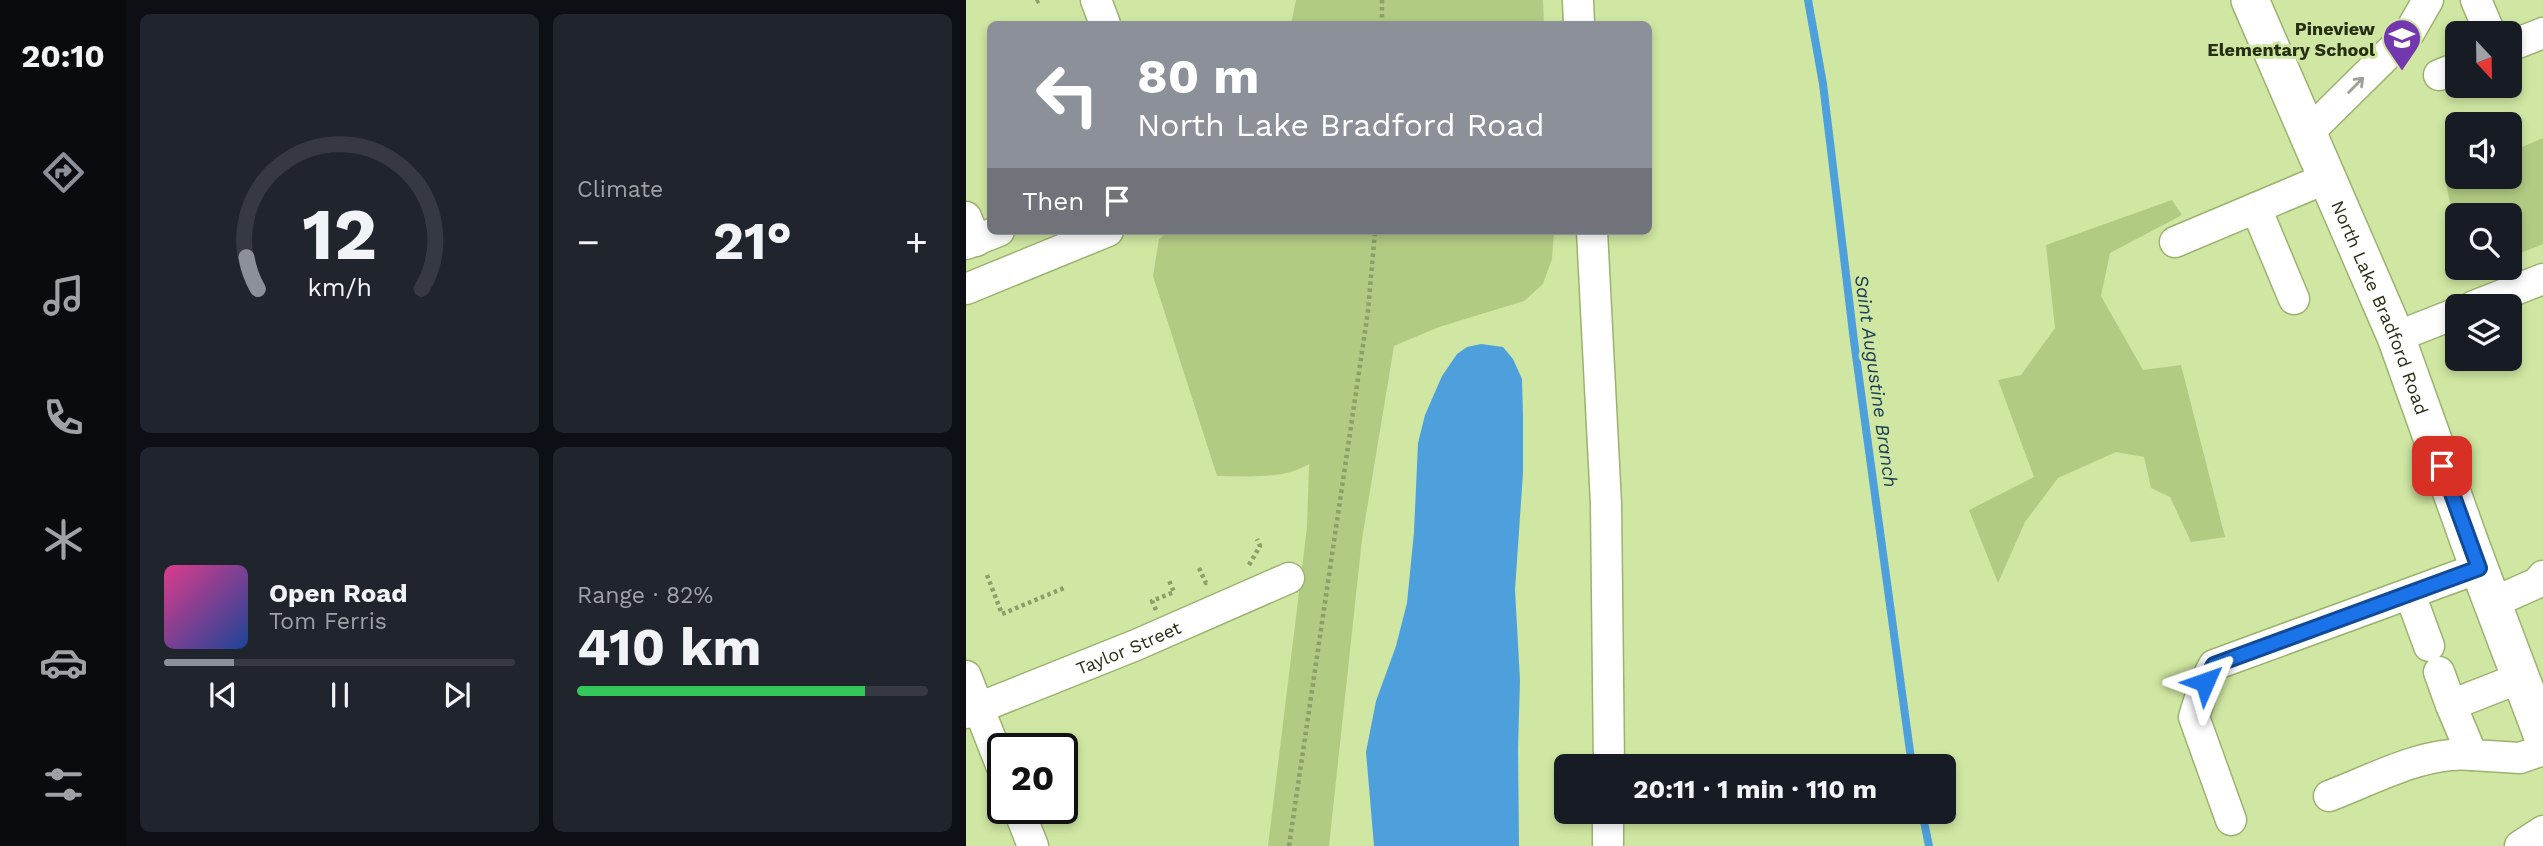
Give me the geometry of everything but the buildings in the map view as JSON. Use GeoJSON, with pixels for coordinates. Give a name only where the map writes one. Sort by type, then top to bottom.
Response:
{"type":"FeatureCollection","features":[{"type":"Feature","properties":{"kind":"main road","name":"North Lake Bradford Road"},"geometry":{"type":"LineString","coordinates":[[2250,0],[2396,337],[2492,604],[2531,693],[2543,737]]}},
{"type":"Feature","properties":{"kind":"street"},"geometry":{"type":"LineString","coordinates":[[1096,0],[1104,21]]}},
{"type":"Feature","properties":{"kind":"street"},"geometry":{"type":"LineString","coordinates":[[1578,0],[1579,21]]}},
{"type":"Feature","properties":{"kind":"street"},"geometry":{"type":"LineString","coordinates":[[2308,134],[2409,33],[2428,0]]}},
{"type":"Feature","properties":{"kind":"street"},"geometry":{"type":"LineString","coordinates":[[2476,0],[2485,21]]}},
{"type":"Feature","properties":{"kind":"street"},"geometry":{"type":"LineString","coordinates":[[2522,41],[2543,33]]}},
{"type":"Feature","properties":{"kind":"street"},"geometry":{"type":"LineString","coordinates":[[2175,242],[2327,178]]}},
{"type":"Feature","properties":{"kind":"street"},"geometry":{"type":"LineString","coordinates":[[2256,208],[2294,299]]}},
{"type":"Feature","properties":{"kind":"street"},"geometry":{"type":"LineString","coordinates":[[975,237],[973,286],[1098,235]]}},
{"type":"Feature","properties":{"kind":"street"},"geometry":{"type":"LineString","coordinates":[[1592,235],[1606,504],[1609,754]]}},
{"type":"Feature","properties":{"kind":"street"},"geometry":{"type":"LineString","coordinates":[[2505,294],[2543,279]]}},
{"type":"Feature","properties":{"kind":"street"},"geometry":{"type":"LineString","coordinates":[[2396,337],[2445,318]]}},
{"type":"Feature","properties":{"kind":"street"},"geometry":{"type":"LineString","coordinates":[[2231,820],[2194,717],[2205,682],[2214,665],[2479,568]]}},
{"type":"Feature","properties":{"kind":"street"},"geometry":{"type":"LineString","coordinates":[[2492,604],[2537,583],[2543,576]]}},
{"type":"Feature","properties":{"kind":"street","name":"Taylor Street"},"geometry":{"type":"LineString","coordinates":[[972,711],[1136,645],[1289,578]]}},
{"type":"Feature","properties":{"kind":"street"},"geometry":{"type":"LineString","coordinates":[[2410,594],[2472,755]]}},
{"type":"Feature","properties":{"kind":"street"},"geometry":{"type":"LineString","coordinates":[[966,676],[972,711],[987,740]]}},
{"type":"Feature","properties":{"kind":"street"},"geometry":{"type":"LineString","coordinates":[[2451,705],[2531,693]]}},
{"type":"Feature","properties":{"kind":"street"},"geometry":{"type":"LineString","coordinates":[[2329,796],[2443,755],[2519,758],[2543,750]]}},
{"type":"Feature","properties":{"kind":"street"},"geometry":{"type":"LineString","coordinates":[[1024,824],[1032,846]]}},
{"type":"Feature","properties":{"kind":"street"},"geometry":{"type":"LineString","coordinates":[[1608,824],[1608,846]]}},
{"type":"Feature","properties":{"kind":"street"},"geometry":{"type":"LineString","coordinates":[[2520,846],[2543,831]]}},
{"type":"Feature","properties":{"kind":"path"},"geometry":{"type":"LineString","coordinates":[[1382,0],[1382,21]]}},
{"type":"Feature","properties":{"kind":"path"},"geometry":{"type":"LineString","coordinates":[[1289,846],[1368,311],[1376,235]]}},
{"type":"Feature","properties":{"kind":"path"},"geometry":{"type":"LineString","coordinates":[[1245,572],[1260,546],[1256,539]]}},
{"type":"Feature","properties":{"kind":"path"},"geometry":{"type":"LineString","coordinates":[[987,575],[1002,614],[1064,588]]}},
{"type":"Feature","properties":{"kind":"green space"},"geometry":{"type":"Polygon","coordinates":[[[1296,0],[1543,0],[1544,21],[1292,21],[1296,0]]]}},
{"type":"Feature","properties":{"kind":"green space"},"geometry":{"type":"Polygon","coordinates":[[[2543,138],[2543,244],[2522,252],[2522,203],[2450,203],[2447,189],[2522,189],[2522,147],[2543,138]]]}},
{"type":"Feature","properties":{"kind":"green space"},"geometry":{"type":"Polygon","coordinates":[[[2172,200],[2182,215],[2110,253],[2101,296],[2143,370],[2181,365],[2225,537],[2191,542],[2170,497],[2151,488],[2144,457],[2116,452],[2058,478],[2025,522],[1998,583],[1969,510],[2034,477],[1998,380],[2021,375],[2055,328],[2046,245],[2172,200]]]}},
{"type":"Feature","properties":{"kind":"green space"},"geometry":{"type":"Polygon","coordinates":[[[1164,235],[1554,235],[1552,259],[1543,284],[1524,301],[1439,327],[1394,346],[1362,539],[1329,846],[1268,846],[1307,527],[1309,464],[1276,475],[1217,476],[1153,276],[1159,239],[1164,235]]]}},
{"type":"Feature","properties":{"kind":"water"},"geometry":{"type":"Polygon","coordinates":[[[1481,344],[1503,347],[1513,359],[1522,379],[1523,473],[1515,590],[1520,680],[1519,846],[1374,846],[1366,752],[1376,701],[1396,646],[1407,603],[1414,532],[1418,443],[1425,415],[1442,376],[1457,354],[1467,347],[1481,344]]]}},
{"type":"Feature","properties":{"kind":"waterway","name":"Saint Augustine Branch"},"geometry":{"type":"LineString","coordinates":[[1808,0],[1823,84],[1854,341],[1910,754]]}},
{"type":"Feature","properties":{"kind":"waterway","name":"Saint Augustine Branch"},"geometry":{"type":"LineString","coordinates":[[1924,824],[1929,846]]}},
{"type":"Feature","properties":{"kind":"place","name":"Pineview Elementary School"},"geometry":{"type":"Point","coordinates":[2402,72]}},
{"type":"Feature","properties":{"kind":"route"},"geometry":{"type":"LineString","coordinates":[[2205,682],[2214,665],[2479,568],[2442,466]]}}]}
